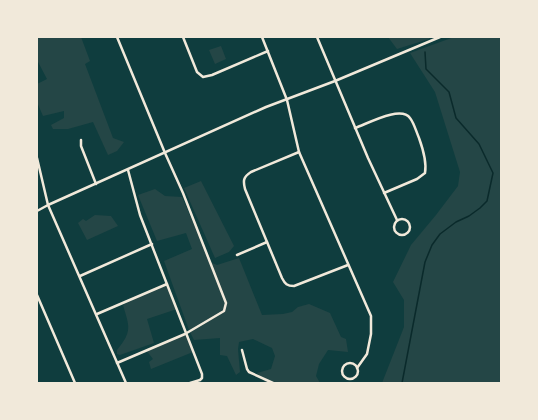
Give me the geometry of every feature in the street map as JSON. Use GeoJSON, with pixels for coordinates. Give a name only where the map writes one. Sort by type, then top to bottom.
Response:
{"type":"FeatureCollection","features":[{"type":"Feature","properties":{"kind":"street"},"geometry":{"type":"LineString","coordinates":[[116,37],[183,193],[226,303],[224,312],[185,334],[117,363]]}},
{"type":"Feature","properties":{"kind":"street"},"geometry":{"type":"LineString","coordinates":[[183,37],[197,72],[203,77],[212,75],[268,51]]}},
{"type":"Feature","properties":{"kind":"street"},"geometry":{"type":"LineString","coordinates":[[262,37],[287,100],[299,152],[371,316],[371,334],[367,354],[357,368],[356,376],[352,379],[344,378],[342,368],[346,364],[351,363],[357,368]]}},
{"type":"Feature","properties":{"kind":"street"},"geometry":{"type":"LineString","coordinates":[[317,37],[355,128],[397,220]]}},
{"type":"Feature","properties":{"kind":"street"},"geometry":{"type":"LineString","coordinates":[[37,211],[266,107],[335,81],[434,38],[440,37]]}},
{"type":"Feature","properties":{"kind":"street"},"geometry":{"type":"LineString","coordinates":[[355,128],[394,113],[403,113],[410,118],[420,142],[426,165],[425,174],[384,193]]}},
{"type":"Feature","properties":{"kind":"street"},"geometry":{"type":"LineString","coordinates":[[81,140],[81,146],[96,184]]}},
{"type":"Feature","properties":{"kind":"street"},"geometry":{"type":"LineString","coordinates":[[299,152],[251,172],[244,178],[245,189],[284,283],[288,286],[300,285],[348,265]]}},
{"type":"Feature","properties":{"kind":"street"},"geometry":{"type":"LineString","coordinates":[[37,158],[48,205],[126,383]]}},
{"type":"Feature","properties":{"kind":"street"},"geometry":{"type":"LineString","coordinates":[[128,170],[140,215],[185,334],[202,374],[202,378],[200,380],[190,383]]}},
{"type":"Feature","properties":{"kind":"street"},"geometry":{"type":"LineString","coordinates":[[404,219],[408,221],[410,226],[407,233],[402,235],[395,231],[394,226],[397,220],[404,219]]}},
{"type":"Feature","properties":{"kind":"street"},"geometry":{"type":"LineString","coordinates":[[236,255],[267,242]]}},
{"type":"Feature","properties":{"kind":"street"},"geometry":{"type":"LineString","coordinates":[[80,276],[152,244]]}},
{"type":"Feature","properties":{"kind":"street"},"geometry":{"type":"LineString","coordinates":[[97,314],[167,284]]}},
{"type":"Feature","properties":{"kind":"street"},"geometry":{"type":"LineString","coordinates":[[37,295],[75,383]]}},
{"type":"Feature","properties":{"kind":"street"},"geometry":{"type":"LineString","coordinates":[[242,350],[249,372],[273,383]]}},
{"type":"Feature","properties":{"kind":"shaded area"},"geometry":{"type":"Polygon","coordinates":[[[37,37],[81,37],[90,61],[85,64],[113,138],[124,142],[117,151],[108,155],[93,122],[68,129],[53,129],[51,125],[64,118],[64,111],[43,116],[37,102],[37,84],[47,79],[37,60],[37,37]]]}},
{"type":"Feature","properties":{"kind":"shaded area"},"geometry":{"type":"Polygon","coordinates":[[[388,37],[429,37],[429,39],[397,49],[388,37]]]}},
{"type":"Feature","properties":{"kind":"shaded area"},"geometry":{"type":"Polygon","coordinates":[[[454,37],[501,37],[501,383],[382,383],[404,327],[404,300],[393,282],[411,245],[458,186],[460,172],[435,92],[410,53],[454,37]]]}},
{"type":"Feature","properties":{"kind":"shaded area"},"geometry":{"type":"Polygon","coordinates":[[[221,46],[226,59],[215,64],[209,50],[221,46]]]}},
{"type":"Feature","properties":{"kind":"shaded area"},"geometry":{"type":"Polygon","coordinates":[[[201,181],[234,246],[229,252],[215,258],[184,188],[201,181]]]}},
{"type":"Feature","properties":{"kind":"shaded area"},"geometry":{"type":"Polygon","coordinates":[[[155,189],[165,196],[182,197],[210,262],[217,265],[239,258],[262,315],[292,312],[298,307],[309,304],[330,313],[341,337],[346,339],[348,352],[328,350],[319,364],[316,376],[320,383],[266,383],[257,373],[271,369],[275,356],[272,348],[253,339],[239,342],[238,349],[240,372],[236,375],[227,356],[220,355],[220,338],[194,340],[164,261],[192,249],[186,233],[157,241],[138,195],[155,189]]]}},
{"type":"Feature","properties":{"kind":"shaded area"},"geometry":{"type":"Polygon","coordinates":[[[95,215],[111,216],[118,226],[87,240],[78,223],[83,219],[86,221],[95,215]]]}},
{"type":"Feature","properties":{"kind":"shaded area"},"geometry":{"type":"Polygon","coordinates":[[[166,283],[177,309],[147,319],[154,343],[120,355],[117,354],[117,350],[128,333],[128,323],[123,305],[166,283]]]}},
{"type":"Feature","properties":{"kind":"shaded area"},"geometry":{"type":"Polygon","coordinates":[[[185,334],[193,352],[151,369],[149,362],[153,359],[146,350],[185,334]]]}},
{"type":"Feature","properties":{"kind":"waterway"},"geometry":{"type":"LineString","coordinates":[[402,383],[425,262],[432,245],[440,234],[456,222],[469,216],[487,201],[493,173],[479,144],[456,118],[449,92],[426,69],[425,52]]}}]}
